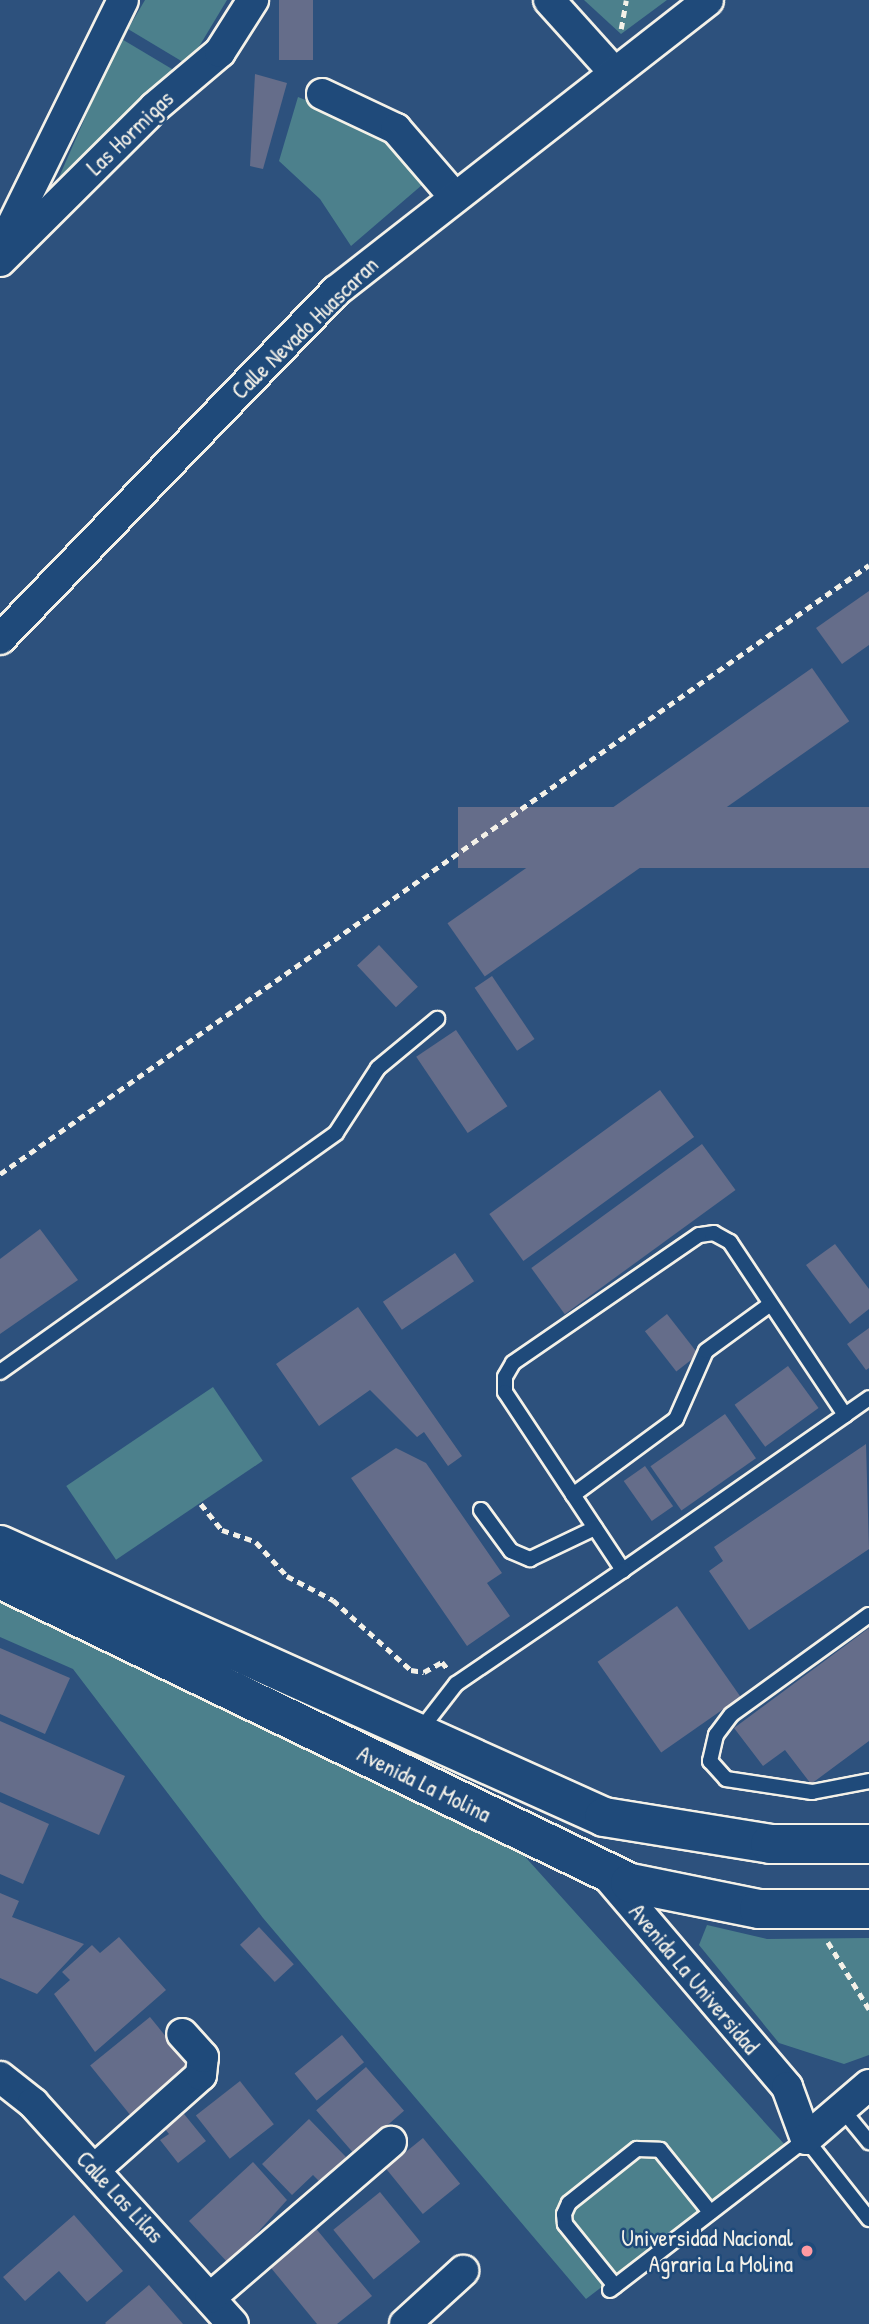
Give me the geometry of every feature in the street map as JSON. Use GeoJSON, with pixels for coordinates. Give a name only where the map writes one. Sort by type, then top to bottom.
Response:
{"type":"FeatureCollection","features":[{"type":"Feature","properties":{"kind":"main road","name":"Avenida La Molina"},"geometry":{"type":"LineString","coordinates":[[0,1545],[415,1737],[604,1817],[770,1844],[869,1844]]}},
{"type":"Feature","properties":{"kind":"main road","name":"Avenida La Molina"},"geometry":{"type":"LineString","coordinates":[[0,1579],[602,1870],[707,1902],[809,1911],[869,1909]]}},
{"type":"Feature","properties":{"kind":"main road"},"geometry":{"type":"LineString","coordinates":[[602,1870],[597,1846],[604,1817]]}},
{"type":"Feature","properties":{"kind":"street","name":"Las Hormigas"},"geometry":{"type":"LineString","coordinates":[[0,250],[123,0]]}},
{"type":"Feature","properties":{"kind":"street","name":"Las Hormigas"},"geometry":{"type":"LineString","coordinates":[[0,261],[155,107],[220,52],[253,0]]}},
{"type":"Feature","properties":{"kind":"street"},"geometry":{"type":"LineString","coordinates":[[549,0],[613,71]]}},
{"type":"Feature","properties":{"kind":"street","name":"Calle Nevado Huascaran"},"geometry":{"type":"LineString","coordinates":[[0,639],[336,292],[453,195],[708,0]]}},
{"type":"Feature","properties":{"kind":"street"},"geometry":{"type":"LineString","coordinates":[[322,94],[396,129],[453,195]]}},
{"type":"Feature","properties":{"kind":"street","name":"Avenida La Universidad"},"geometry":{"type":"LineString","coordinates":[[602,1870],[787,2087],[806,2139]]}},
{"type":"Feature","properties":{"kind":"street"},"geometry":{"type":"LineString","coordinates":[[94,2170],[201,2075],[203,2057],[181,2034]]}},
{"type":"Feature","properties":{"kind":"street","name":"Calle Las Lilas"},"geometry":{"type":"LineString","coordinates":[[0,2077],[33,2103],[233,2324]]}},
{"type":"Feature","properties":{"kind":"street"},"geometry":{"type":"LineString","coordinates":[[806,2139],[869,2085]]}},
{"type":"Feature","properties":{"kind":"street","name":"Avenida La Universidad"},"geometry":{"type":"LineString","coordinates":[[787,2087],[842,2109]]}},
{"type":"Feature","properties":{"kind":"street"},"geometry":{"type":"LineString","coordinates":[[211,2298],[391,2142]]}},
{"type":"Feature","properties":{"kind":"street"},"geometry":{"type":"LineString","coordinates":[[405,2324],[463,2271]]}},
{"type":"Feature","properties":{"kind":"lane"},"geometry":{"type":"LineString","coordinates":[[0,1372],[336,1133],[377,1068],[437,1019]]}},
{"type":"Feature","properties":{"kind":"lane"},"geometry":{"type":"LineString","coordinates":[[623,1570],[505,1392],[513,1363],[698,1235],[714,1233],[730,1242],[769,1305],[845,1415]]}},
{"type":"Feature","properties":{"kind":"lane"},"geometry":{"type":"LineString","coordinates":[[573,1495],[676,1419],[706,1350],[769,1305]]}},
{"type":"Feature","properties":{"kind":"lane"},"geometry":{"type":"LineString","coordinates":[[415,1737],[457,1683],[869,1398]]}},
{"type":"Feature","properties":{"kind":"lane"},"geometry":{"type":"LineString","coordinates":[[481,1510],[511,1551],[530,1559],[595,1528]]}},
{"type":"Feature","properties":{"kind":"lane"},"geometry":{"type":"LineString","coordinates":[[869,1615],[731,1715],[716,1735],[710,1761],[726,1779],[812,1792],[869,1781]]}},
{"type":"Feature","properties":{"kind":"lane"},"geometry":{"type":"LineString","coordinates":[[842,2109],[869,2142]]}},
{"type":"Feature","properties":{"kind":"lane"},"geometry":{"type":"LineString","coordinates":[[710,2212],[660,2150],[637,2149],[569,2203],[564,2214],[565,2224],[612,2288],[806,2139],[869,2219]]}},
{"type":"Feature","properties":{"kind":"path"},"geometry":{"type":"LineString","coordinates":[[0,1174],[869,565]]}},
{"type":"Feature","properties":{"kind":"path"},"geometry":{"type":"LineString","coordinates":[[201,1504],[222,1530],[256,1542],[287,1576],[333,1600],[411,1670],[424,1672],[442,1662],[457,1683]]}},
{"type":"Feature","properties":{"kind":"path"},"geometry":{"type":"LineString","coordinates":[[809,1911],[869,2009]]}},
{"type":"Feature","properties":{"kind":"green space"},"geometry":{"type":"Polygon","coordinates":[[[145,0],[227,0],[188,65],[128,29],[145,0]]]}},
{"type":"Feature","properties":{"kind":"green space"},"geometry":{"type":"Polygon","coordinates":[[[584,0],[667,0],[621,34],[584,0]]]}},
{"type":"Feature","properties":{"kind":"green space"},"geometry":{"type":"Polygon","coordinates":[[[120,38],[177,72],[49,200],[120,38]]]}},
{"type":"Feature","properties":{"kind":"green space"},"geometry":{"type":"Polygon","coordinates":[[[298,97],[365,124],[410,163],[422,185],[351,246],[320,199],[279,161],[298,97]]]}},
{"type":"Feature","properties":{"kind":"green space"},"geometry":{"type":"Polygon","coordinates":[[[213,1387],[263,1461],[116,1560],[66,1486],[213,1387]]]}},
{"type":"Feature","properties":{"kind":"green space"},"geometry":{"type":"Polygon","coordinates":[[[0,1600],[510,1840],[786,2146],[586,2299],[263,1918],[73,1669],[0,1637],[0,1600]]]}},
{"type":"Feature","properties":{"kind":"green space"},"geometry":{"type":"Polygon","coordinates":[[[707,1925],[767,1939],[869,1938],[869,2055],[844,2064],[779,2043],[699,1945],[707,1925]]]}},
{"type":"Feature","properties":{"kind":"building"},"geometry":{"type":"Polygon","coordinates":[[[279,0],[313,0],[313,60],[279,60],[279,0]]]}},
{"type":"Feature","properties":{"kind":"building"},"geometry":{"type":"Polygon","coordinates":[[[255,74],[287,83],[263,169],[250,166],[255,74]]]}},
{"type":"Feature","properties":{"kind":"building"},"geometry":{"type":"Polygon","coordinates":[[[869,591],[869,645],[842,664],[816,628],[869,591]]]}},
{"type":"Feature","properties":{"kind":"building"},"geometry":{"type":"Polygon","coordinates":[[[812,668],[849,721],[485,976],[447,923],[812,668]]]}},
{"type":"Feature","properties":{"kind":"building"},"geometry":{"type":"Polygon","coordinates":[[[458,807],[869,807],[869,868],[458,868],[458,807]]]}},
{"type":"Feature","properties":{"kind":"building"},"geometry":{"type":"Polygon","coordinates":[[[379,945],[418,987],[396,1007],[357,965],[379,945]]]}},
{"type":"Feature","properties":{"kind":"building"},"geometry":{"type":"Polygon","coordinates":[[[492,976],[534,1039],[517,1051],[475,988],[492,976]]]}},
{"type":"Feature","properties":{"kind":"building"},"geometry":{"type":"Polygon","coordinates":[[[456,1030],[507,1106],[468,1133],[416,1057],[456,1030]]]}},
{"type":"Feature","properties":{"kind":"building"},"geometry":{"type":"Polygon","coordinates":[[[660,1090],[694,1137],[523,1261],[489,1214],[660,1090]]]}},
{"type":"Feature","properties":{"kind":"building"},"geometry":{"type":"Polygon","coordinates":[[[702,1144],[736,1190],[565,1314],[531,1268],[702,1144]]]}},
{"type":"Feature","properties":{"kind":"building"},"geometry":{"type":"Polygon","coordinates":[[[40,1229],[78,1280],[0,1334],[0,1259],[40,1229]]]}},
{"type":"Feature","properties":{"kind":"building"},"geometry":{"type":"Polygon","coordinates":[[[835,1244],[869,1289],[869,1309],[850,1324],[806,1265],[835,1244]]]}},
{"type":"Feature","properties":{"kind":"building"},"geometry":{"type":"Polygon","coordinates":[[[455,1253],[474,1281],[402,1330],[383,1302],[455,1253]]]}},
{"type":"Feature","properties":{"kind":"building"},"geometry":{"type":"Polygon","coordinates":[[[358,1307],[462,1456],[448,1466],[424,1432],[417,1437],[370,1390],[319,1426],[276,1364],[358,1307]]]}},
{"type":"Feature","properties":{"kind":"building"},"geometry":{"type":"Polygon","coordinates":[[[667,1314],[698,1354],[676,1371],[645,1331],[667,1314]]]}},
{"type":"Feature","properties":{"kind":"building"},"geometry":{"type":"Polygon","coordinates":[[[869,1328],[869,1368],[866,1370],[847,1344],[869,1328]]]}},
{"type":"Feature","properties":{"kind":"building"},"geometry":{"type":"Polygon","coordinates":[[[788,1366],[819,1408],[765,1447],[735,1405],[788,1366]]]}},
{"type":"Feature","properties":{"kind":"building"},"geometry":{"type":"Polygon","coordinates":[[[725,1414],[756,1458],[681,1510],[650,1466],[725,1414]]]}},
{"type":"Feature","properties":{"kind":"building"},"geometry":{"type":"Polygon","coordinates":[[[866,1444],[869,1549],[749,1630],[709,1571],[723,1561],[714,1547],[866,1444]]]}},
{"type":"Feature","properties":{"kind":"building"},"geometry":{"type":"Polygon","coordinates":[[[396,1448],[426,1463],[502,1573],[487,1583],[510,1616],[467,1646],[351,1478],[396,1448]]]}},
{"type":"Feature","properties":{"kind":"building"},"geometry":{"type":"Polygon","coordinates":[[[645,1466],[673,1506],[652,1521],[624,1481],[645,1466]]]}},
{"type":"Feature","properties":{"kind":"building"},"geometry":{"type":"Polygon","coordinates":[[[677,1606],[741,1697],[661,1753],[598,1662],[677,1606]]]}},
{"type":"Feature","properties":{"kind":"building"},"geometry":{"type":"Polygon","coordinates":[[[869,1628],[869,1741],[811,1784],[785,1750],[763,1766],[734,1728],[869,1628]]]}},
{"type":"Feature","properties":{"kind":"building"},"geometry":{"type":"Polygon","coordinates":[[[0,1648],[70,1678],[45,1734],[0,1714],[0,1648]]]}},
{"type":"Feature","properties":{"kind":"building"},"geometry":{"type":"Polygon","coordinates":[[[0,1721],[125,1776],[99,1835],[0,1792],[0,1721]]]}},
{"type":"Feature","properties":{"kind":"building"},"geometry":{"type":"Polygon","coordinates":[[[0,1802],[49,1824],[23,1884],[0,1874],[0,1802]]]}},
{"type":"Feature","properties":{"kind":"building"},"geometry":{"type":"Polygon","coordinates":[[[0,1893],[19,1901],[12,1917],[84,1944],[37,1994],[0,1978],[0,1893]]]}},
{"type":"Feature","properties":{"kind":"building"},"geometry":{"type":"Polygon","coordinates":[[[259,1927],[294,1964],[275,1982],[240,1945],[259,1927]]]}},
{"type":"Feature","properties":{"kind":"building"},"geometry":{"type":"Polygon","coordinates":[[[119,1937],[166,1990],[95,2052],[54,1994],[70,1980],[62,1972],[92,1945],[100,1953],[119,1937]]]}},
{"type":"Feature","properties":{"kind":"building"},"geometry":{"type":"Polygon","coordinates":[[[150,2017],[195,2073],[135,2121],[90,2065],[150,2017]]]}},
{"type":"Feature","properties":{"kind":"building"},"geometry":{"type":"Polygon","coordinates":[[[342,2035],[364,2062],[317,2101],[295,2073],[342,2035]]]}},
{"type":"Feature","properties":{"kind":"building"},"geometry":{"type":"Polygon","coordinates":[[[366,2067],[404,2111],[354,2154],[316,2110],[366,2067]]]}},
{"type":"Feature","properties":{"kind":"building"},"geometry":{"type":"Polygon","coordinates":[[[240,2081],[274,2124],[230,2159],[196,2115],[240,2081]]]}},
{"type":"Feature","properties":{"kind":"building"},"geometry":{"type":"Polygon","coordinates":[[[180,2109],[206,2141],[178,2163],[160,2140],[169,2134],[161,2124],[180,2109]]]}},
{"type":"Feature","properties":{"kind":"building"},"geometry":{"type":"Polygon","coordinates":[[[309,2119],[346,2157],[320,2182],[313,2175],[292,2195],[262,2164],[309,2119]]]}},
{"type":"Feature","properties":{"kind":"building"},"geometry":{"type":"Polygon","coordinates":[[[423,2138],[460,2184],[423,2214],[386,2168],[423,2138]]]}},
{"type":"Feature","properties":{"kind":"building"},"geometry":{"type":"Polygon","coordinates":[[[253,2162],[287,2200],[229,2264],[189,2221],[253,2162]]]}},
{"type":"Feature","properties":{"kind":"building"},"geometry":{"type":"Polygon","coordinates":[[[380,2192],[420,2242],[374,2279],[333,2230],[380,2192]]]}},
{"type":"Feature","properties":{"kind":"building"},"geometry":{"type":"Polygon","coordinates":[[[74,2215],[123,2271],[87,2302],[59,2271],[25,2301],[3,2277],[74,2215]]]}},
{"type":"Feature","properties":{"kind":"building"},"geometry":{"type":"Polygon","coordinates":[[[313,2225],[372,2296],[337,2324],[317,2324],[267,2263],[313,2225]]]}},
{"type":"Feature","properties":{"kind":"building"},"geometry":{"type":"Polygon","coordinates":[[[149,2285],[183,2324],[105,2323],[149,2285]]]}},
{"type":"Feature","properties":{"kind":"place","name":"Universidad Nacional Agraria La Molina"},"geometry":{"type":"Point","coordinates":[807,2251]}}]}
